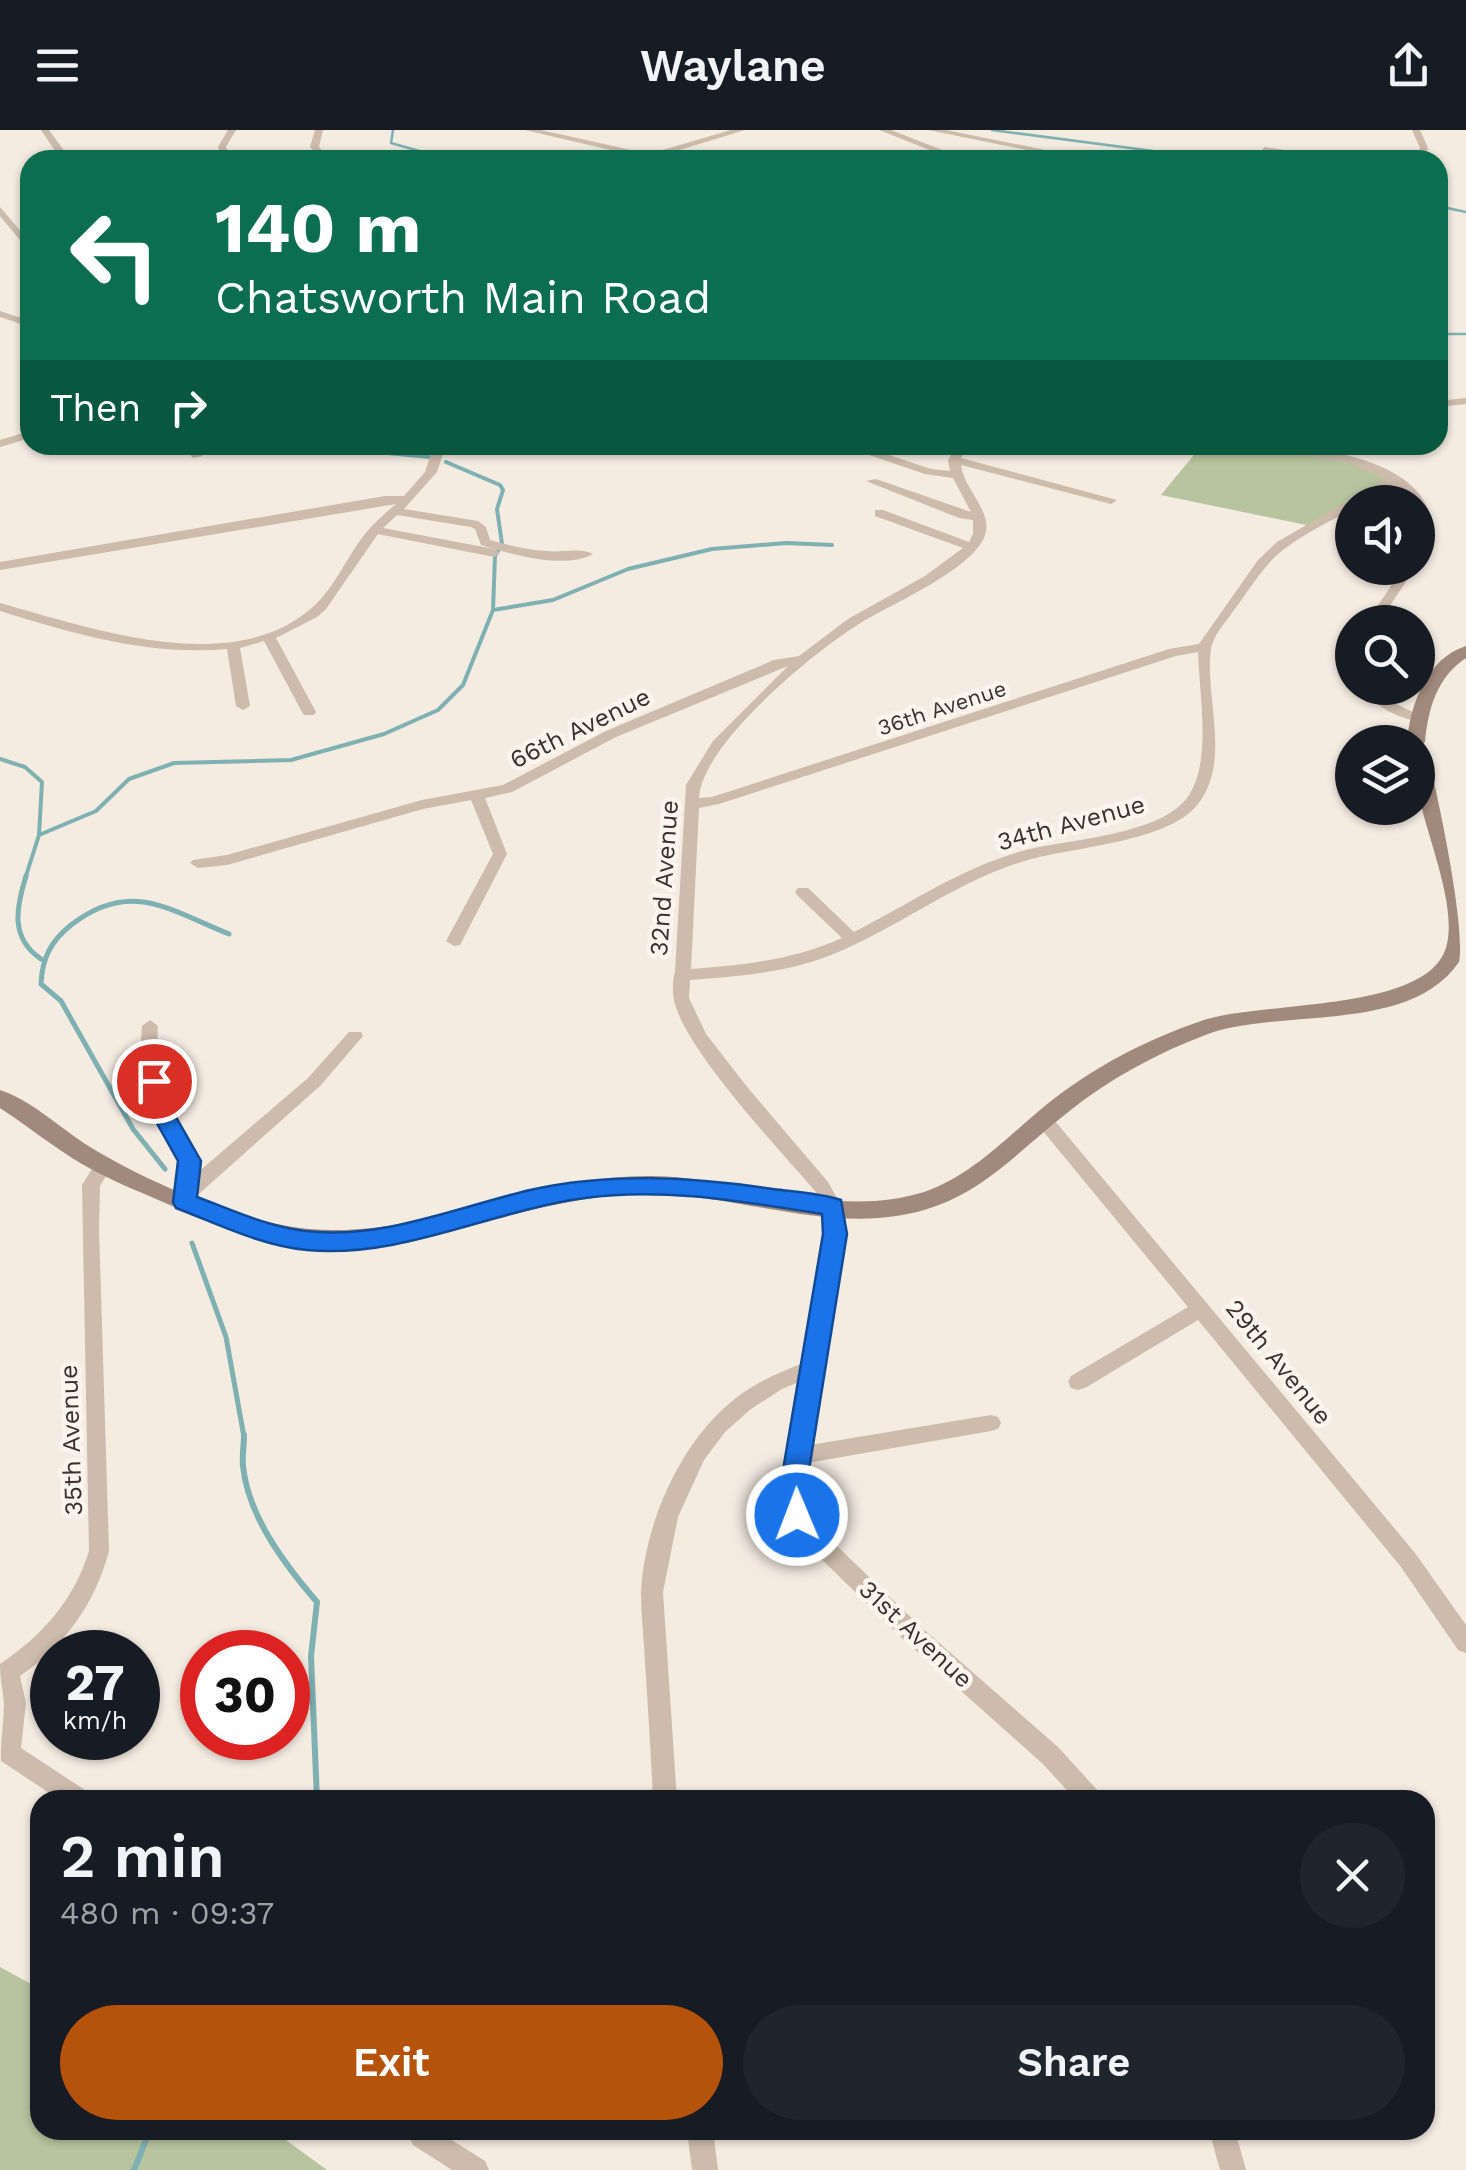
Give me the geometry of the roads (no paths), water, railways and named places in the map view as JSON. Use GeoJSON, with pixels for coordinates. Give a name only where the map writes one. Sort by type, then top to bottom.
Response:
{"type":"FeatureCollection","features":[{"type":"Feature","properties":{"kind":"street"},"geometry":{"type":"LineString","coordinates":[[529,130],[623,150]]}},
{"type":"Feature","properties":{"kind":"street"},"geometry":{"type":"LineString","coordinates":[[672,150],[741,130]]}},
{"type":"Feature","properties":{"kind":"street"},"geometry":{"type":"LineString","coordinates":[[883,130],[936,150]]}},
{"type":"Feature","properties":{"kind":"street"},"geometry":{"type":"LineString","coordinates":[[932,130],[1034,150]]}},
{"type":"Feature","properties":{"kind":"street"},"geometry":{"type":"LineString","coordinates":[[922,145],[944,134]]}},
{"type":"Feature","properties":{"kind":"street"},"geometry":{"type":"LineString","coordinates":[[0,210],[20,236]]}},
{"type":"Feature","properties":{"kind":"street"},"geometry":{"type":"LineString","coordinates":[[0,588],[4,608],[127,641],[184,646],[233,644],[268,636],[296,625],[324,604],[375,530],[431,474],[437,455]]}},
{"type":"Feature","properties":{"kind":"street"},"geometry":{"type":"LineString","coordinates":[[879,455],[929,472],[954,467],[1111,500]]}},
{"type":"Feature","properties":{"kind":"street"},"geometry":{"type":"LineString","coordinates":[[879,513],[970,548],[980,531],[980,518],[954,467],[959,455]]}},
{"type":"Feature","properties":{"kind":"street"},"geometry":{"type":"LineString","coordinates":[[1328,455],[1347,458],[1399,485]]}},
{"type":"Feature","properties":{"kind":"street"},"geometry":{"type":"LineString","coordinates":[[1204,646],[1262,564],[1281,546],[1377,486],[1394,480]]}},
{"type":"Feature","properties":{"kind":"street"},"geometry":{"type":"LineString","coordinates":[[872,481],[963,516],[980,518]]}},
{"type":"Feature","properties":{"kind":"street"},"geometry":{"type":"LineString","coordinates":[[0,566],[386,500],[407,500]]}},
{"type":"Feature","properties":{"kind":"street"},"geometry":{"type":"LineString","coordinates":[[395,511],[474,524],[480,527],[484,540],[498,550],[538,564]]}},
{"type":"Feature","properties":{"kind":"street"},"geometry":{"type":"LineString","coordinates":[[375,530],[554,558],[586,554]]}},
{"type":"Feature","properties":{"kind":"street","name":"32nd Avenue"},"geometry":{"type":"LineString","coordinates":[[833,1207],[822,1188],[684,1016],[680,975],[693,785],[703,762],[803,659],[836,632],[970,548]]}},
{"type":"Feature","properties":{"kind":"street"},"geometry":{"type":"LineString","coordinates":[[268,636],[310,712]]}},
{"type":"Feature","properties":{"kind":"street"},"geometry":{"type":"LineString","coordinates":[[233,644],[243,706]]}},
{"type":"Feature","properties":{"kind":"street","name":"36th Avenue"},"geometry":{"type":"LineString","coordinates":[[692,804],[714,801],[1174,652],[1204,646]]}},
{"type":"Feature","properties":{"kind":"street","name":"34th Avenue"},"geometry":{"type":"LineString","coordinates":[[680,975],[793,962],[852,939],[992,866],[1148,826],[1184,811],[1197,795],[1205,773],[1204,646]]}},
{"type":"Feature","properties":{"kind":"street"},"geometry":{"type":"LineString","coordinates":[[1417,725],[1438,674],[1452,658],[1466,652]]}},
{"type":"Feature","properties":{"kind":"street","name":"66th Avenue"},"geometry":{"type":"LineString","coordinates":[[198,863],[228,860],[422,805],[517,785],[611,734],[779,662],[803,659]]}},
{"type":"Feature","properties":{"kind":"street"},"geometry":{"type":"LineString","coordinates":[[1389,705],[1418,718]]}},
{"type":"Feature","properties":{"kind":"street"},"geometry":{"type":"LineString","coordinates":[[454,941],[500,854],[477,796]]}},
{"type":"Feature","properties":{"kind":"street"},"geometry":{"type":"LineString","coordinates":[[0,1098],[103,1166],[264,1232],[307,1241],[395,1234],[532,1198],[604,1188],[703,1187],[833,1207],[898,1206],[952,1190],[990,1168],[1094,1081],[1190,1032],[1243,1016],[1399,996],[1439,978],[1460,946],[1460,922],[1435,821]]}},
{"type":"Feature","properties":{"kind":"street"},"geometry":{"type":"LineString","coordinates":[[803,892],[852,939]]}},
{"type":"Feature","properties":{"kind":"street"},"geometry":{"type":"LineString","coordinates":[[150,1026],[148,1056],[160,1100],[175,1140],[190,1161],[185,1198]]}},
{"type":"Feature","properties":{"kind":"street"},"geometry":{"type":"LineString","coordinates":[[185,1198],[314,1082],[355,1036]]}},
{"type":"Feature","properties":{"kind":"street","name":"29th Avenue"},"geometry":{"type":"LineString","coordinates":[[1044,1120],[1408,1560],[1466,1642]]}},
{"type":"Feature","properties":{"kind":"street","name":"35th Avenue"},"geometry":{"type":"LineString","coordinates":[[4,1675],[68,1618],[89,1586],[98,1552],[90,1229],[91,1185],[103,1166]]}},
{"type":"Feature","properties":{"kind":"street","name":"31st Avenue"},"geometry":{"type":"LineString","coordinates":[[833,1207],[835,1234],[798,1456],[794,1493],[797,1515],[805,1528],[913,1634],[1052,1756],[1082,1790]]}},
{"type":"Feature","properties":{"kind":"street"},"geometry":{"type":"LineString","coordinates":[[1078,1382],[1202,1308]]}},
{"type":"Feature","properties":{"kind":"street"},"geometry":{"type":"LineString","coordinates":[[664,1790],[652,1592],[655,1564],[675,1494],[696,1450],[737,1406],[777,1381],[812,1368]]}},
{"type":"Feature","properties":{"kind":"street"},"geometry":{"type":"LineString","coordinates":[[798,1456],[991,1422]]}},
{"type":"Feature","properties":{"kind":"street"},"geometry":{"type":"LineString","coordinates":[[4,1675],[15,1712],[9,1753],[65,1790]]}},
{"type":"Feature","properties":{"kind":"street"},"geometry":{"type":"LineString","coordinates":[[428,2140],[476,2170]]}},
{"type":"Feature","properties":{"kind":"street"},"geometry":{"type":"LineString","coordinates":[[701,2140],[705,2170]]}},
{"type":"Feature","properties":{"kind":"street"},"geometry":{"type":"LineString","coordinates":[[1225,2140],[1233,2170]]}},
{"type":"Feature","properties":{"kind":"waterway"},"geometry":{"type":"LineString","coordinates":[[393,130],[391,143],[416,150]]}},
{"type":"Feature","properties":{"kind":"waterway"},"geometry":{"type":"LineString","coordinates":[[992,130],[1145,150]]}},
{"type":"Feature","properties":{"kind":"waterway"},"geometry":{"type":"LineString","coordinates":[[1448,208],[1466,212]]}},
{"type":"Feature","properties":{"kind":"waterway"},"geometry":{"type":"LineString","coordinates":[[1448,334],[1466,334]]}},
{"type":"Feature","properties":{"kind":"waterway"},"geometry":{"type":"LineString","coordinates":[[409,455],[429,457]]}},
{"type":"Feature","properties":{"kind":"waterway"},"geometry":{"type":"LineString","coordinates":[[446,462],[500,485],[503,490],[497,509],[502,544],[495,556],[493,610]]}},
{"type":"Feature","properties":{"kind":"waterway"},"geometry":{"type":"LineString","coordinates":[[493,610],[553,600],[628,569],[712,549],[786,543],[832,545]]}},
{"type":"Feature","properties":{"kind":"waterway"},"geometry":{"type":"LineString","coordinates":[[39,835],[96,811],[129,779],[174,763],[291,760],[384,734],[438,710],[463,685],[493,610]]}},
{"type":"Feature","properties":{"kind":"waterway"},"geometry":{"type":"LineString","coordinates":[[0,759],[25,767],[42,782],[39,835]]}},
{"type":"Feature","properties":{"kind":"waterway"},"geometry":{"type":"LineString","coordinates":[[25,879],[39,835]]}},
{"type":"Feature","properties":{"kind":"waterway"},"geometry":{"type":"LineString","coordinates":[[26,876],[18,922],[24,942],[41,959]]}},
{"type":"Feature","properties":{"kind":"waterway"},"geometry":{"type":"LineString","coordinates":[[165,1169],[133,1129],[61,1001],[41,984],[43,966],[64,931],[93,911],[113,904],[150,903],[229,934]]}},
{"type":"Feature","properties":{"kind":"waterway"},"geometry":{"type":"LineString","coordinates":[[192,1243],[226,1337],[244,1437]]}},
{"type":"Feature","properties":{"kind":"waterway"},"geometry":{"type":"LineString","coordinates":[[244,1437],[243,1466],[252,1503],[281,1556],[317,1602],[311,1656],[317,1790]]}},
{"type":"Feature","properties":{"kind":"waterway"},"geometry":{"type":"LineString","coordinates":[[134,2170],[146,2140]]}}]}
